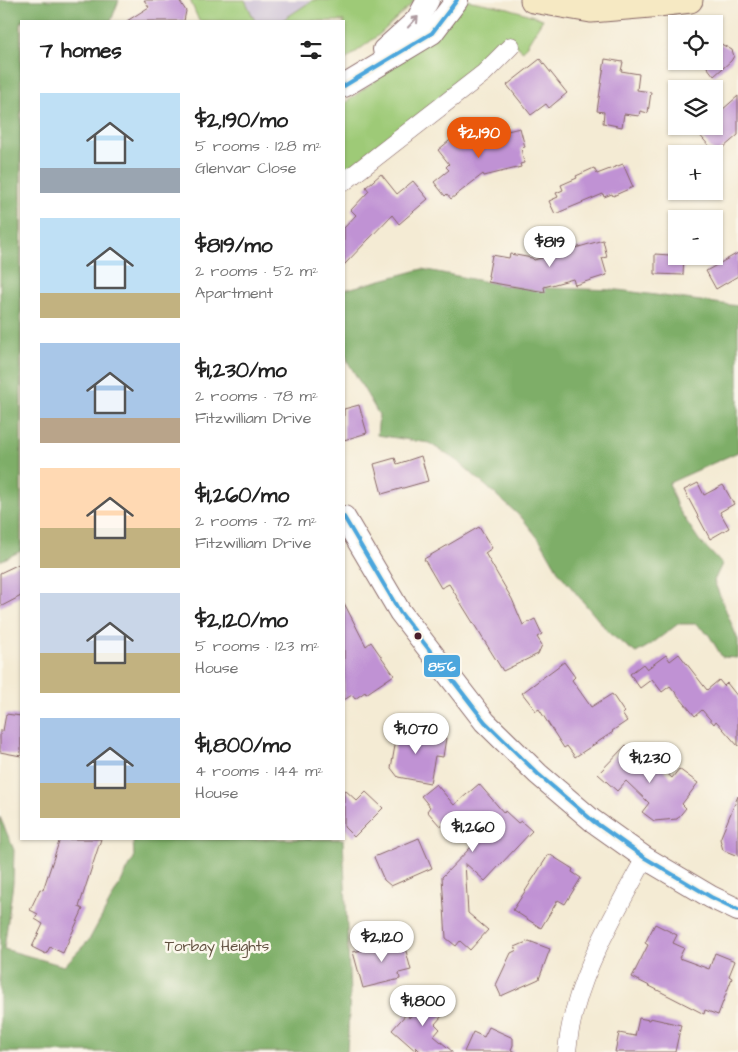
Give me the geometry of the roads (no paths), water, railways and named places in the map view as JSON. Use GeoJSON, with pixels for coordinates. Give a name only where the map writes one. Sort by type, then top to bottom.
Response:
{"type":"FeatureCollection","features":[{"type":"Feature","properties":{"kind":"main road"},"geometry":{"type":"LineString","coordinates":[[533,0],[591,10],[650,6],[690,0]]}},
{"type":"Feature","properties":{"kind":"street"},"geometry":{"type":"LineString","coordinates":[[348,83],[417,20],[428,0]]}},
{"type":"Feature","properties":{"kind":"street"},"geometry":{"type":"LineString","coordinates":[[348,83],[432,33],[457,0]]}},
{"type":"Feature","properties":{"kind":"street"},"geometry":{"type":"LineString","coordinates":[[345,181],[484,73],[511,46]]}},
{"type":"Feature","properties":{"kind":"street"},"geometry":{"type":"LineString","coordinates":[[345,519],[400,612],[485,722],[538,774],[593,821],[645,858],[711,897],[738,910]]}},
{"type":"Feature","properties":{"kind":"street"},"geometry":{"type":"LineString","coordinates":[[567,1052],[577,1005],[593,957],[645,858]]}},
{"type":"Feature","properties":{"kind":"park label","name":"Torbay Heights"},"geometry":{"type":"Point","coordinates":[217,946]}}]}
